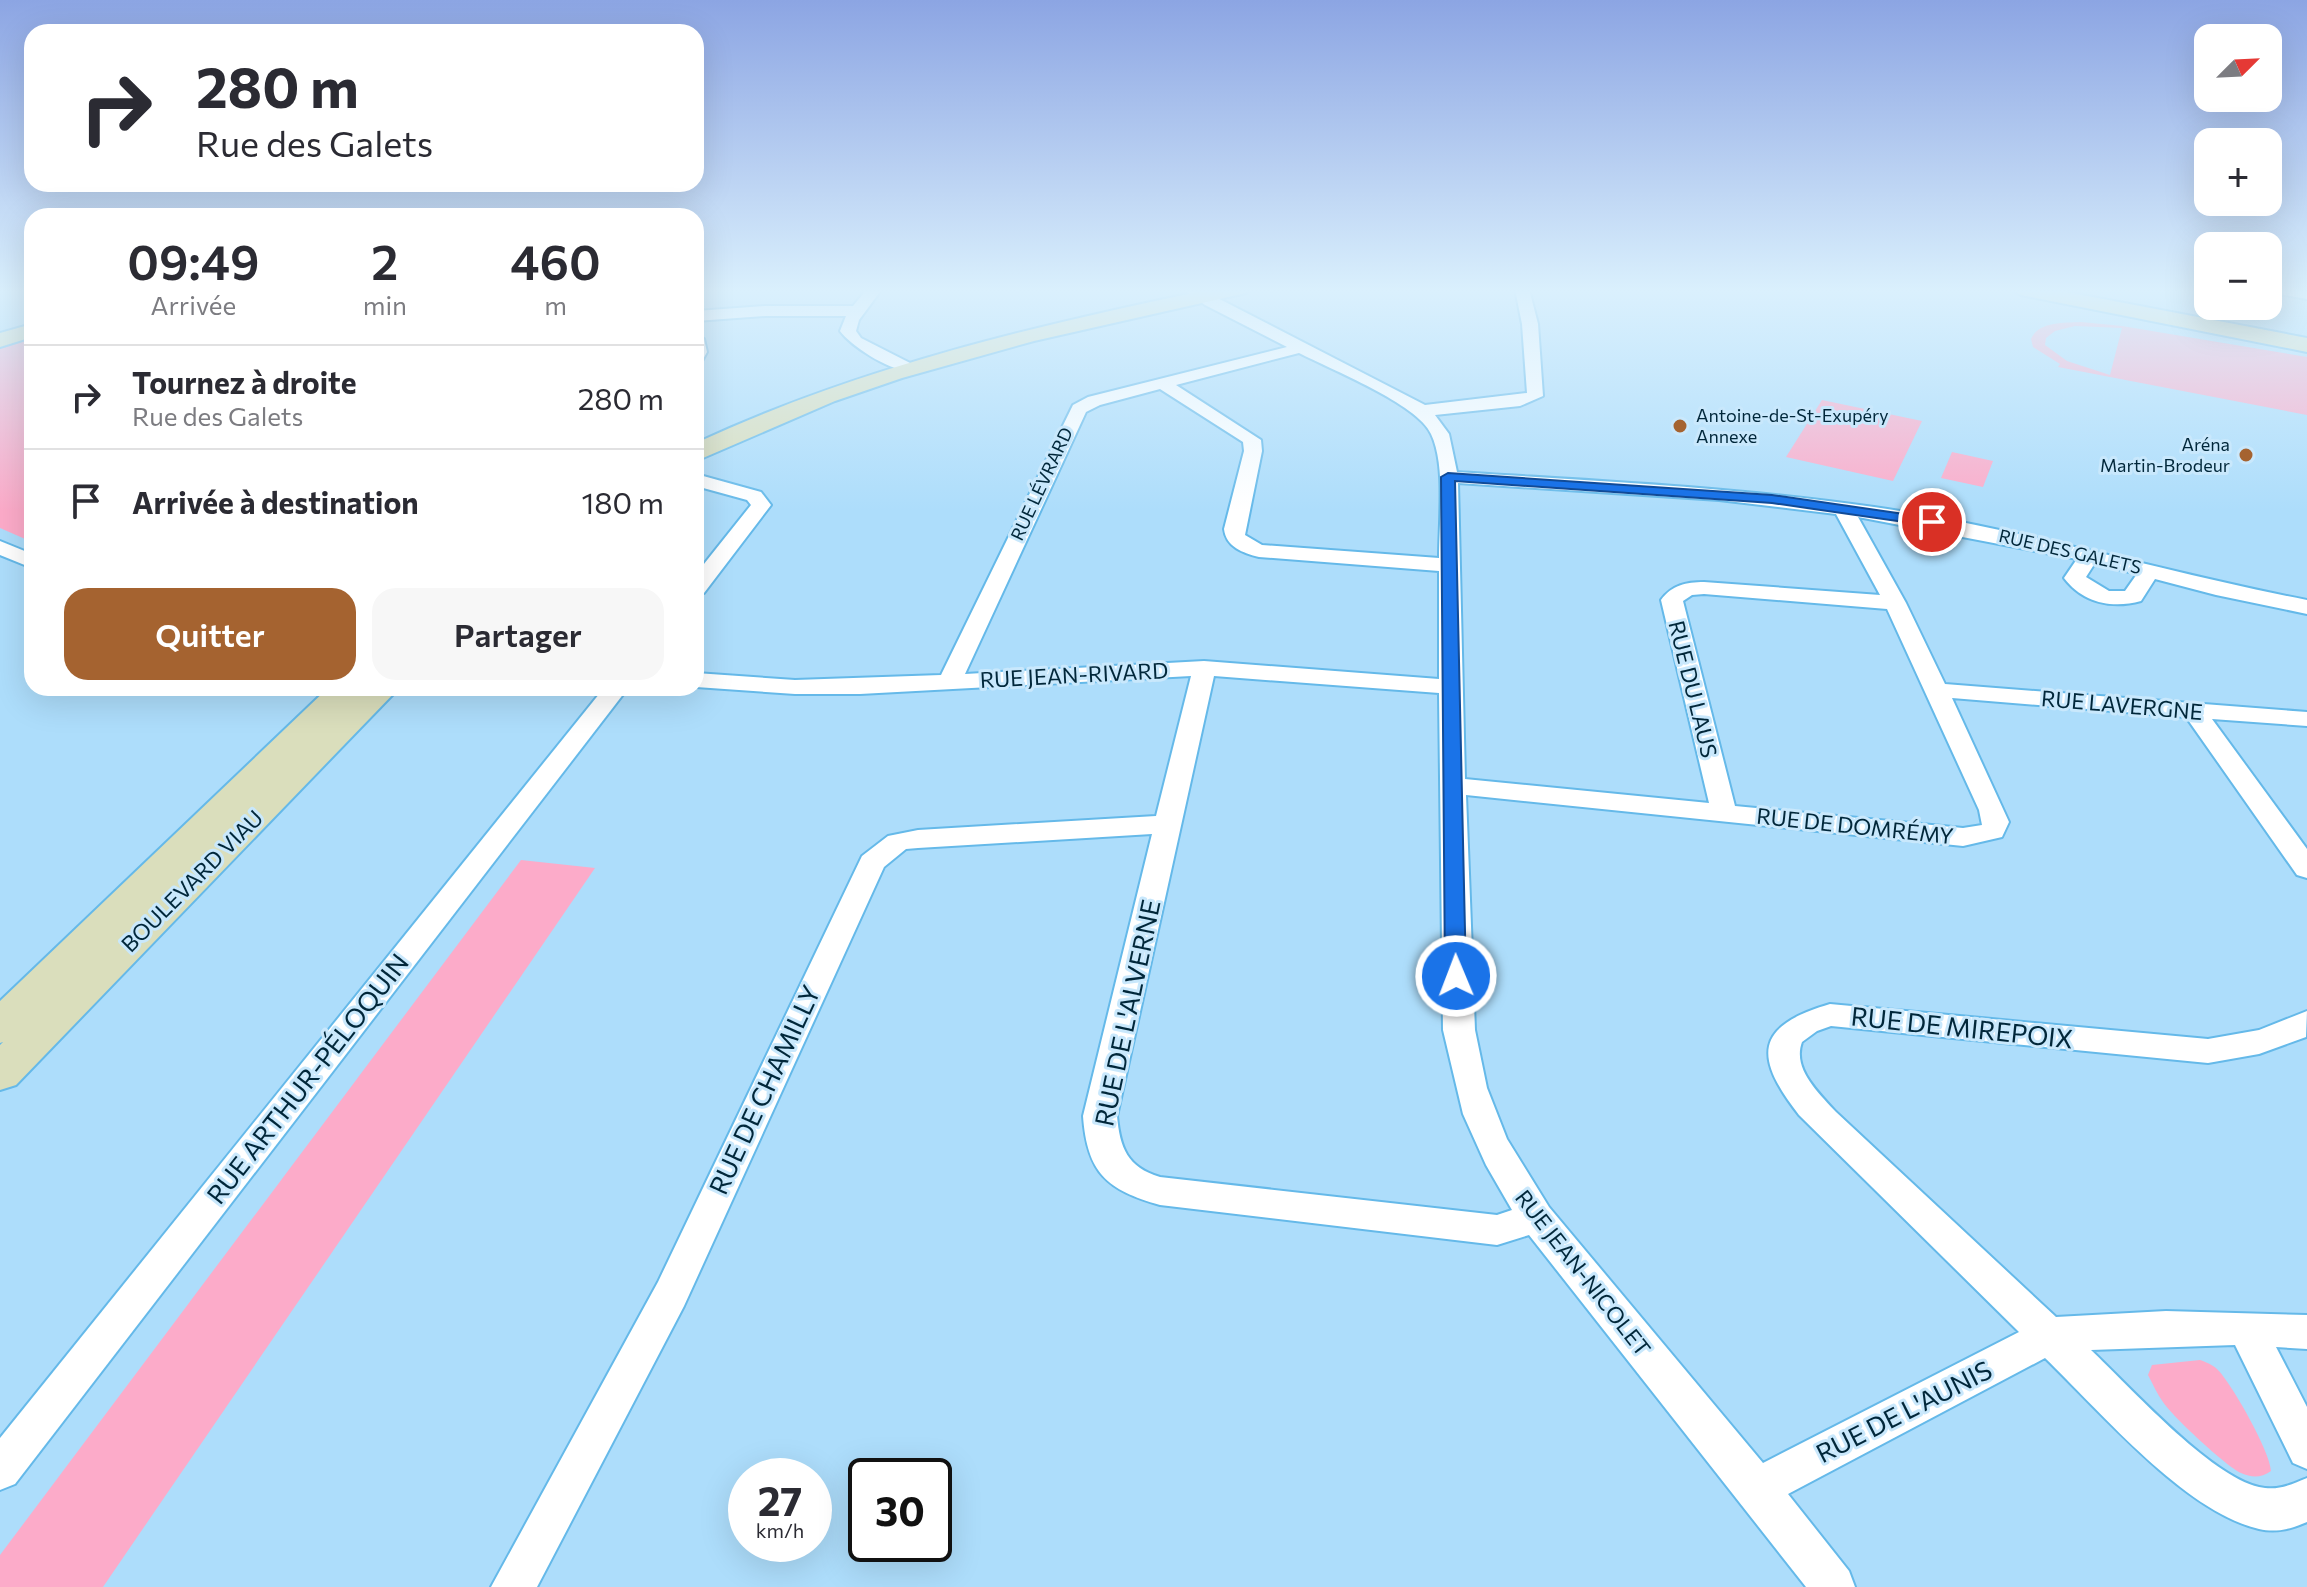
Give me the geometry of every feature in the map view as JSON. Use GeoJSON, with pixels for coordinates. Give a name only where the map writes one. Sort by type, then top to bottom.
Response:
{"type":"FeatureCollection","features":[{"type":"Feature","properties":{"kind":"main road"},"geometry":{"type":"LineString","coordinates":[[704,434],[768,405],[903,363]]}},
{"type":"Feature","properties":{"kind":"main road"},"geometry":{"type":"LineString","coordinates":[[704,449],[783,412],[899,364]]}},
{"type":"Feature","properties":{"kind":"main road","name":"BOULEVARD VIAU"},"geometry":{"type":"LineString","coordinates":[[0,1027],[339,696]]}},
{"type":"Feature","properties":{"kind":"main road","name":"BOULEVARD VIAU"},"geometry":{"type":"LineString","coordinates":[[0,1073],[375,696]]}},
{"type":"Feature","properties":{"kind":"street","name":"RUE LÉVRARD"},"geometry":{"type":"LineString","coordinates":[[950,681],[1075,414],[1085,404],[1243,363]]}},
{"type":"Feature","properties":{"kind":"street","name":"RUE JEAN-NICOLET"},"geometry":{"type":"LineString","coordinates":[[1329,363],[1421,411],[1442,432],[1448,477],[1459,1046],[1475,1105],[1505,1172],[1536,1218],[1757,1488],[1833,1587]]}},
{"type":"Feature","properties":{"kind":"street"},"geometry":{"type":"LineString","coordinates":[[1421,411],[1520,401],[1534,396],[1533,363]]}},
{"type":"Feature","properties":{"kind":"street"},"geometry":{"type":"LineString","coordinates":[[1163,384],[1252,440],[1253,451],[1234,529],[1235,537],[1244,545],[1278,554],[1448,565]]}},
{"type":"Feature","properties":{"kind":"street","name":"RUE DES GALETS"},"geometry":{"type":"LineString","coordinates":[[1448,477],[1719,494],[1843,508],[1981,531],[2090,555],[2252,597],[2307,607]]}},
{"type":"Feature","properties":{"kind":"street"},"geometry":{"type":"LineString","coordinates":[[704,482],[754,496],[761,505],[704,578]]}},
{"type":"Feature","properties":{"kind":"street","name":"RUE DE DOMRÉMY"},"geometry":{"type":"LineString","coordinates":[[1454,786],[1963,837],[1993,831],[1996,822],[1992,810],[1895,603],[1843,508]]}},
{"type":"Feature","properties":{"kind":"street"},"geometry":{"type":"LineString","coordinates":[[0,547],[24,558]]}},
{"type":"Feature","properties":{"kind":"street"},"geometry":{"type":"LineString","coordinates":[[2090,555],[2075,578],[2088,591],[2101,596],[2116,599],[2133,596],[2150,571]]}},
{"type":"Feature","properties":{"kind":"street","name":"RUE DU LAUS"},"geometry":{"type":"LineString","coordinates":[[1724,813],[1672,600],[1675,595],[1704,588],[1895,603]]}},
{"type":"Feature","properties":{"kind":"street","name":"RUE JEAN-RIVARD"},"geometry":{"type":"LineString","coordinates":[[704,680],[821,687],[1204,668],[1451,687]]}},
{"type":"Feature","properties":{"kind":"street","name":"RUE DE L'ALVERNE"},"geometry":{"type":"LineString","coordinates":[[1204,668],[1100,1116],[1101,1142],[1111,1166],[1135,1185],[1160,1191],[1497,1230],[1536,1218]]}},
{"type":"Feature","properties":{"kind":"street","name":"RUE LAVERGNE"},"geometry":{"type":"LineString","coordinates":[[1936,690],[2307,719]]}},
{"type":"Feature","properties":{"kind":"street","name":"RUE ARTHUR-PÉLOQUIN"},"geometry":{"type":"LineString","coordinates":[[0,1470],[610,696]]}},
{"type":"Feature","properties":{"kind":"street"},"geometry":{"type":"LineString","coordinates":[[2194,711],[2307,869]]}},
{"type":"Feature","properties":{"kind":"street","name":"RUE DE CHAMILLY"},"geometry":{"type":"LineString","coordinates":[[513,1587],[671,1294],[872,862],[898,842],[918,839],[1170,824]]}},
{"type":"Feature","properties":{"kind":"street","name":"RUE DE MIREPOIX"},"geometry":{"type":"LineString","coordinates":[[2051,1335],[1806,1101],[1785,1070],[1784,1050],[1795,1029],[1811,1019],[1855,1015],[2156,1049],[2208,1051],[2251,1046],[2292,1032],[2307,1023]]}},
{"type":"Feature","properties":{"kind":"street"},"geometry":{"type":"LineString","coordinates":[[2246,1328],[2307,1449]]}},
{"type":"Feature","properties":{"kind":"street","name":"RUE DE L'AUNIS"},"geometry":{"type":"LineString","coordinates":[[1757,1488],[2051,1335],[2114,1330],[2246,1328],[2307,1332]]}},
{"type":"Feature","properties":{"kind":"street"},"geometry":{"type":"LineString","coordinates":[[2051,1335],[2184,1465],[2216,1490],[2248,1505],[2281,1509],[2307,1499]]}},
{"type":"Feature","properties":{"kind":"shaded area"},"geometry":{"type":"Polygon","coordinates":[[[0,363],[24,363],[24,538],[0,528],[0,363]]]}},
{"type":"Feature","properties":{"kind":"shaded area"},"geometry":{"type":"Polygon","coordinates":[[[2073,363],[2110,375],[2113,363],[2307,363],[2307,415],[2058,367],[2060,364],[2073,363]]]}},
{"type":"Feature","properties":{"kind":"shaded area"},"geometry":{"type":"Polygon","coordinates":[[[1822,400],[1922,421],[1893,481],[1786,457],[1822,400]]]}},
{"type":"Feature","properties":{"kind":"shaded area"},"geometry":{"type":"Polygon","coordinates":[[[1952,452],[1993,461],[1983,487],[1941,478],[1952,452]]]}},
{"type":"Feature","properties":{"kind":"shaded area"},"geometry":{"type":"Polygon","coordinates":[[[521,860],[595,868],[103,1587],[0,1587],[0,1555],[521,860]]]}},
{"type":"Feature","properties":{"kind":"shaded area"},"geometry":{"type":"Polygon","coordinates":[[[2200,1360],[2217,1369],[2240,1402],[2265,1449],[2271,1471],[2260,1476],[2249,1476],[2224,1461],[2169,1409],[2148,1375],[2152,1365],[2200,1360]]]}},
{"type":"Feature","properties":{"kind":"place","name":"Antoine-de-St-Exupéry Annexe"},"geometry":{"type":"Point","coordinates":[1680,426]}},
{"type":"Feature","properties":{"kind":"place","name":"Aréna Martin-Brodeur"},"geometry":{"type":"Point","coordinates":[2246,455]}},
{"type":"Feature","properties":{"kind":"route"},"geometry":{"type":"LineString","coordinates":[[1456,976],[1448,477],[1772,499],[1932,522]]}}]}
